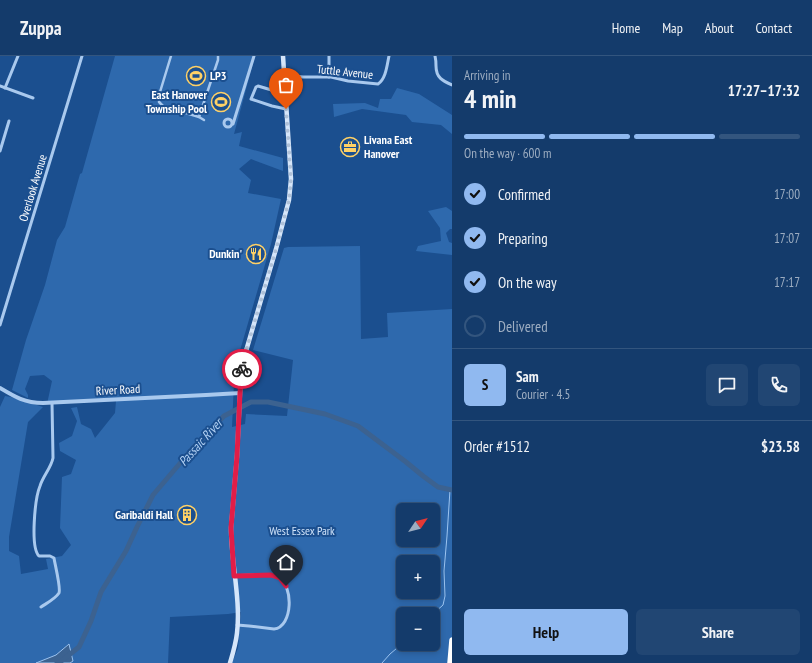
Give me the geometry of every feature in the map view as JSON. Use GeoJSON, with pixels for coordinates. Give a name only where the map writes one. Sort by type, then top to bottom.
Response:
{"type":"FeatureCollection","features":[{"type":"Feature","properties":{"kind":"highway"},"geometry":{"type":"LineString","coordinates":[[450,663],[452,640]]}},
{"type":"Feature","properties":{"kind":"main road"},"geometry":{"type":"LineString","coordinates":[[230,663],[237,625],[237,600],[231,528],[242,371],[246,351],[289,200],[291,179],[283,56]]}},
{"type":"Feature","properties":{"kind":"street"},"geometry":{"type":"LineString","coordinates":[[5,88],[18,56]]}},
{"type":"Feature","properties":{"kind":"street","name":"Overlook Avenue"},"geometry":{"type":"LineString","coordinates":[[0,325],[82,56]]}},
{"type":"Feature","properties":{"kind":"street"},"geometry":{"type":"LineString","coordinates":[[171,56],[158,102],[163,106],[199,117],[204,120]]}},
{"type":"Feature","properties":{"kind":"street"},"geometry":{"type":"LineString","coordinates":[[199,117],[218,56]]}},
{"type":"Feature","properties":{"kind":"street"},"geometry":{"type":"LineString","coordinates":[[232,124],[254,56]]}},
{"type":"Feature","properties":{"kind":"street"},"geometry":{"type":"LineString","coordinates":[[329,56],[329,77]]}},
{"type":"Feature","properties":{"kind":"street","name":"Tuttle Avenue"},"geometry":{"type":"LineString","coordinates":[[284,75],[329,77],[348,81],[379,84],[382,82],[384,77],[389,56]]}},
{"type":"Feature","properties":{"kind":"street"},"geometry":{"type":"LineString","coordinates":[[435,56],[437,76],[452,85]]}},
{"type":"Feature","properties":{"kind":"street"},"geometry":{"type":"LineString","coordinates":[[0,86],[33,98]]}},
{"type":"Feature","properties":{"kind":"street"},"geometry":{"type":"LineString","coordinates":[[285,94],[258,86],[256,87],[251,100],[286,109]]}},
{"type":"Feature","properties":{"kind":"street"},"geometry":{"type":"LineString","coordinates":[[0,151],[9,121]]}},
{"type":"Feature","properties":{"kind":"street","name":"River Road"},"geometry":{"type":"LineString","coordinates":[[0,388],[24,401],[34,403],[206,396],[240,391]]}},
{"type":"Feature","properties":{"kind":"street"},"geometry":{"type":"LineString","coordinates":[[41,607],[54,599],[60,590],[54,558],[50,556],[39,556],[36,553],[35,548],[34,523],[38,493],[41,482],[51,466],[53,458],[52,403]]}},
{"type":"Feature","properties":{"kind":"street"},"geometry":{"type":"LineString","coordinates":[[234,576],[276,576],[282,580],[286,586],[289,600],[287,616],[283,624],[277,629],[237,625]]}},
{"type":"Feature","properties":{"kind":"green space","name":"West Essex Park"},"geometry":{"type":"Polygon","coordinates":[[[115,56],[255,56],[234,134],[242,132],[239,146],[283,158],[283,171],[251,159],[239,169],[251,180],[248,193],[281,199],[271,244],[237,361],[234,382],[232,427],[245,424],[246,414],[287,416],[293,360],[253,350],[284,248],[360,246],[361,339],[388,337],[387,313],[452,309],[452,663],[232,663],[238,648],[241,612],[170,617],[168,663],[70,663],[73,661],[68,644],[56,655],[36,663],[0,663],[0,407],[5,396],[43,407],[28,422],[9,537],[9,551],[19,556],[21,574],[48,569],[46,559],[62,556],[71,545],[60,528],[62,477],[71,474],[76,460],[60,451],[59,443],[72,436],[77,421],[71,408],[77,407],[81,424],[91,429],[95,438],[115,413],[116,401],[47,404],[52,381],[44,375],[30,376],[25,389],[28,398],[12,390],[26,340],[45,285],[57,240],[65,227],[80,174],[82,173],[115,56]]]}},
{"type":"Feature","properties":{"kind":"green space"},"geometry":{"type":"Polygon","coordinates":[[[397,88],[419,94],[452,115],[452,134],[441,125],[412,122],[406,115],[362,109],[334,117],[333,104],[365,103],[378,108],[380,99],[391,99],[397,88]]]}},
{"type":"Feature","properties":{"kind":"green space"},"geometry":{"type":"Polygon","coordinates":[[[446,207],[452,211],[452,229],[446,233],[449,242],[452,243],[452,255],[416,251],[418,246],[441,241],[440,228],[428,211],[446,207]]]}},
{"type":"Feature","properties":{"kind":"shaded area"},"geometry":{"type":"Polygon","coordinates":[[[221,96],[226,105],[216,111],[213,105],[218,103],[215,98],[221,96]]]}},
{"type":"Feature","properties":{"kind":"shaded area"},"geometry":{"type":"Polygon","coordinates":[[[69,644],[73,661],[70,663],[36,663],[56,655],[69,644]]]}},
{"type":"Feature","properties":{"kind":"waterway","name":"Passaic River"},"geometry":{"type":"LineString","coordinates":[[57,663],[79,647],[91,621],[101,592],[126,551],[153,495],[193,448],[224,416],[251,402],[268,402],[325,414],[358,426],[438,487],[452,490]]}},
{"type":"Feature","properties":{"kind":"waterway"},"geometry":{"type":"LineString","coordinates":[[440,608],[443,605],[445,596],[444,571],[450,490]]}},
{"type":"Feature","properties":{"kind":"waterway"},"geometry":{"type":"LineString","coordinates":[[382,663],[396,649]]}},
{"type":"Feature","properties":{"kind":"way so far"},"geometry":{"type":"LineString","coordinates":[[242,369],[289,200],[291,179],[286,109]]}},
{"type":"Feature","properties":{"kind":"place","name":"LP3"},"geometry":{"type":"Point","coordinates":[196,76]}},
{"type":"Feature","properties":{"kind":"place","name":"East Hanover Township Pool"},"geometry":{"type":"Point","coordinates":[221,102]}},
{"type":"Feature","properties":{"kind":"place","name":"Livana East Hanover"},"geometry":{"type":"Point","coordinates":[350,147]}},
{"type":"Feature","properties":{"kind":"place","name":"Dunkin'"},"geometry":{"type":"Point","coordinates":[256,254]}},
{"type":"Feature","properties":{"kind":"place","name":"Garibaldi Hall"},"geometry":{"type":"Point","coordinates":[187,515]}},
{"type":"Feature","properties":{"kind":"route"},"geometry":{"type":"LineString","coordinates":[[242,369],[231,528],[234,576],[271,575],[280,578],[286,586]]}}]}
